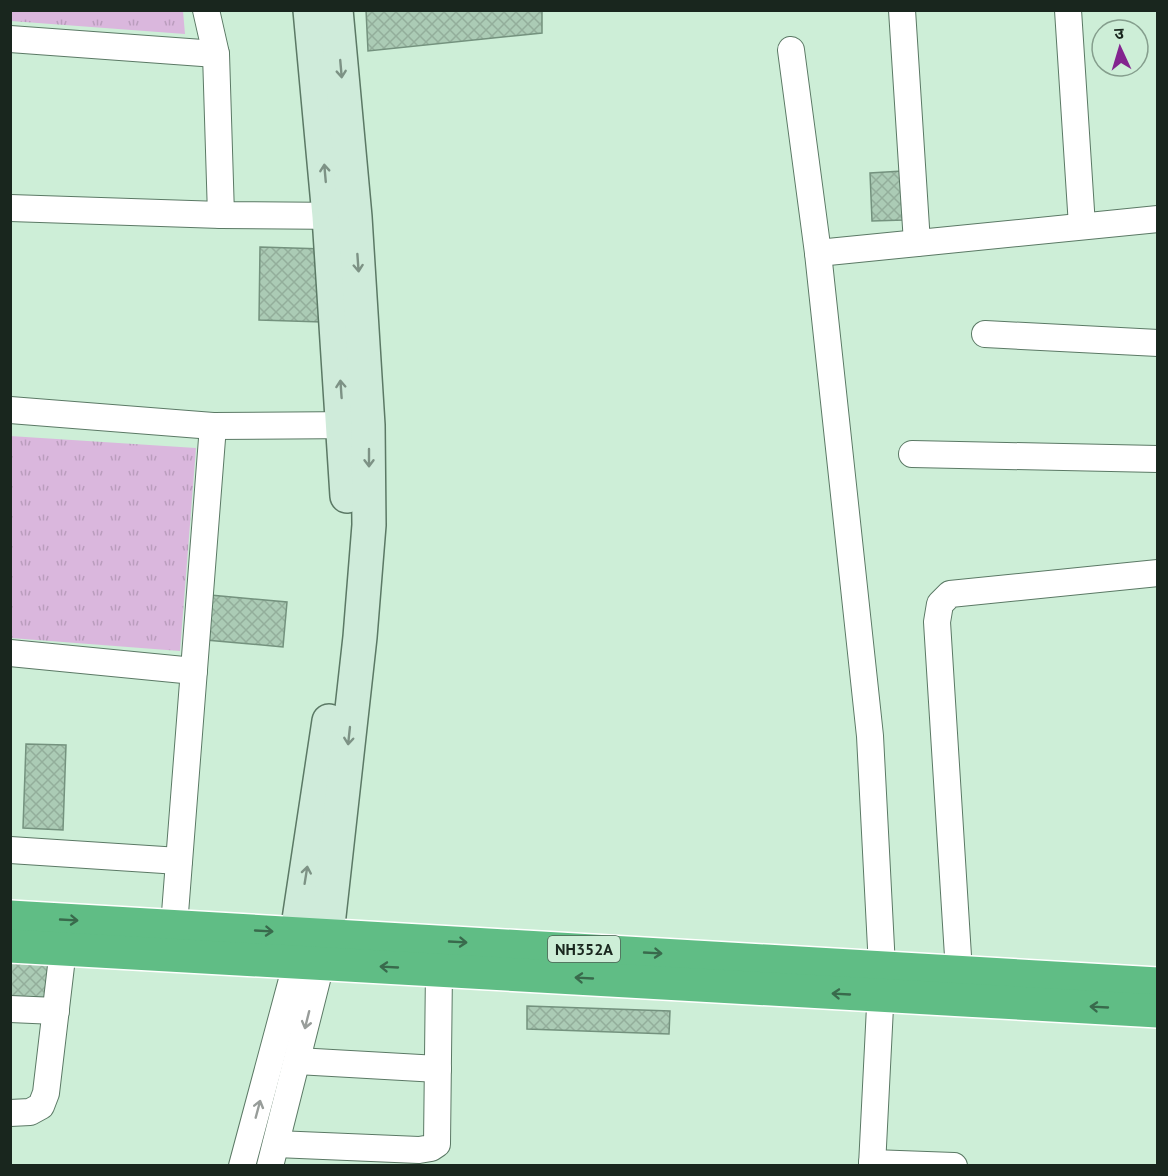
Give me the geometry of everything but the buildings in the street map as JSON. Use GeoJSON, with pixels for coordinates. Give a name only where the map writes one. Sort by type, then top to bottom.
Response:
{"type":"FeatureCollection","features":[{"type":"Feature","properties":{"kind":"highway","name":"NH352A"},"geometry":{"type":"LineString","coordinates":[[10,917],[174,926],[439,970],[881,981],[959,972],[1158,984]]}},
{"type":"Feature","properties":{"kind":"highway","name":"NH352A"},"geometry":{"type":"LineString","coordinates":[[10,946],[63,949],[310,948],[881,981],[1158,1011]]}},
{"type":"Feature","properties":{"kind":"street"},"geometry":{"type":"LineString","coordinates":[[206,10],[216,54],[221,215]]}},
{"type":"Feature","properties":{"kind":"street"},"geometry":{"type":"LineString","coordinates":[[310,10],[342,216]]}},
{"type":"Feature","properties":{"kind":"street"},"geometry":{"type":"LineString","coordinates":[[336,10],[342,216],[356,425],[347,488],[342,615],[332,700],[310,948],[297,1061],[273,1155],[419,1150],[437,1144],[439,970]]}},
{"type":"Feature","properties":{"kind":"street"},"geometry":{"type":"LineString","coordinates":[[902,10],[917,243]]}},
{"type":"Feature","properties":{"kind":"street"},"geometry":{"type":"LineString","coordinates":[[1068,10],[1082,226]]}},
{"type":"Feature","properties":{"kind":"street"},"geometry":{"type":"LineString","coordinates":[[10,39],[216,54]]}},
{"type":"Feature","properties":{"kind":"street"},"geometry":{"type":"LineString","coordinates":[[791,50],[818,253],[870,736],[881,981],[872,1164],[954,1166]]}},
{"type":"Feature","properties":{"kind":"street"},"geometry":{"type":"LineString","coordinates":[[10,208],[221,215],[342,216]]}},
{"type":"Feature","properties":{"kind":"street"},"geometry":{"type":"LineString","coordinates":[[818,253],[1153,220]]}},
{"type":"Feature","properties":{"kind":"street"},"geometry":{"type":"LineString","coordinates":[[985,334],[1158,343]]}},
{"type":"Feature","properties":{"kind":"street"},"geometry":{"type":"LineString","coordinates":[[10,410],[213,426],[356,425]]}},
{"type":"Feature","properties":{"kind":"street"},"geometry":{"type":"LineString","coordinates":[[174,926],[213,426]]}},
{"type":"Feature","properties":{"kind":"street"},"geometry":{"type":"LineString","coordinates":[[912,454],[1158,459]]}},
{"type":"Feature","properties":{"kind":"street"},"geometry":{"type":"LineString","coordinates":[[959,972],[937,622],[940,604],[950,594],[1158,573]]}},
{"type":"Feature","properties":{"kind":"street"},"geometry":{"type":"LineString","coordinates":[[10,653],[194,671]]}},
{"type":"Feature","properties":{"kind":"street"},"geometry":{"type":"LineString","coordinates":[[10,850],[179,861]]}},
{"type":"Feature","properties":{"kind":"street"},"geometry":{"type":"LineString","coordinates":[[242,1166],[310,948]]}},
{"type":"Feature","properties":{"kind":"street"},"geometry":{"type":"LineString","coordinates":[[10,1113],[30,1112],[41,1106],[46,1093],[63,949]]}},
{"type":"Feature","properties":{"kind":"street"},"geometry":{"type":"LineString","coordinates":[[10,1009],[56,1011]]}},
{"type":"Feature","properties":{"kind":"street"},"geometry":{"type":"LineString","coordinates":[[297,1061],[438,1069]]}},
{"type":"Feature","properties":{"kind":"green space"},"geometry":{"type":"Polygon","coordinates":[[[10,11],[183,11],[185,34],[11,21],[10,11]]]}},
{"type":"Feature","properties":{"kind":"green space"},"geometry":{"type":"Polygon","coordinates":[[[10,436],[196,448],[180,651],[11,638],[10,436]]]}}]}
